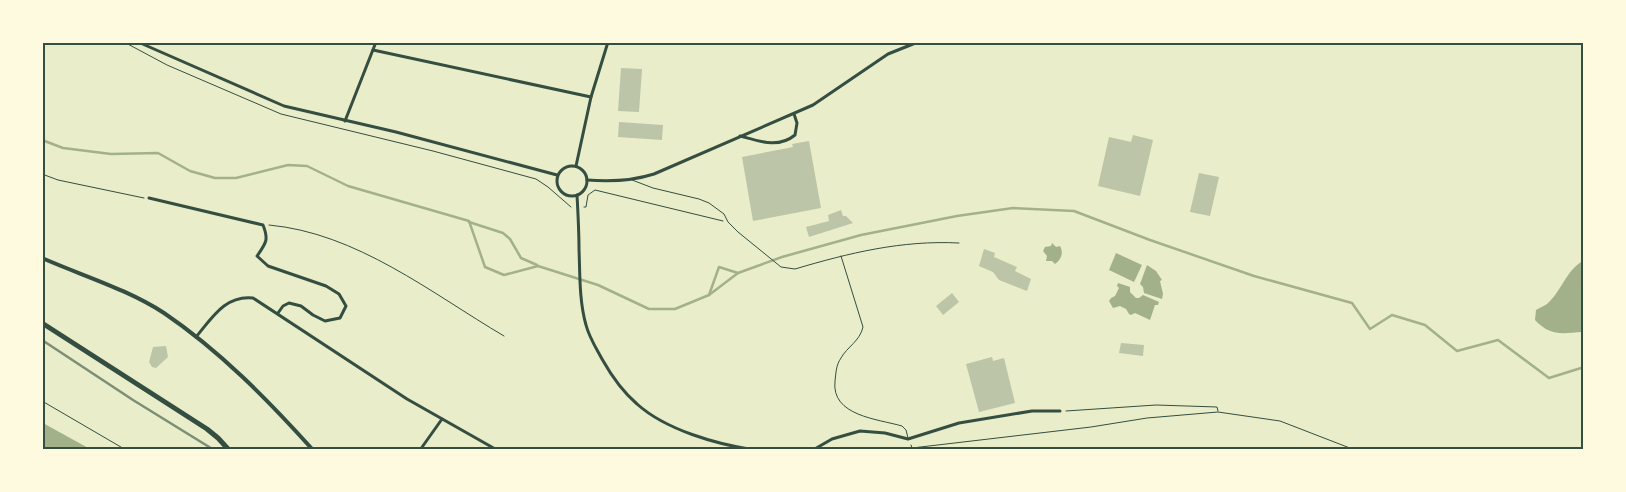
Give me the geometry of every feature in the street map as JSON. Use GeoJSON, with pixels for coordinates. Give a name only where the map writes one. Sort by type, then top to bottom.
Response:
{"type":"FeatureCollection","features":[{"type":"Feature","properties":{"kind":"main road"},"geometry":{"type":"LineString","coordinates":[[42,322],[207,430],[229,450]]}},
{"type":"Feature","properties":{"kind":"street"},"geometry":{"type":"LineString","coordinates":[[138,42],[284,106],[396,132],[557,175]]}},
{"type":"Feature","properties":{"kind":"street"},"geometry":{"type":"LineString","coordinates":[[345,121],[376,42]]}},
{"type":"Feature","properties":{"kind":"street"},"geometry":{"type":"LineString","coordinates":[[576,166],[591,96],[608,42]]}},
{"type":"Feature","properties":{"kind":"street"},"geometry":{"type":"LineString","coordinates":[[587,180],[632,180],[654,174],[813,105],[888,54],[918,42]]}},
{"type":"Feature","properties":{"kind":"street"},"geometry":{"type":"LineString","coordinates":[[374,50],[591,96]]}},
{"type":"Feature","properties":{"kind":"street"},"geometry":{"type":"LineString","coordinates":[[739,136],[765,143],[776,144],[788,141],[795,135],[797,123],[794,114]]}},
{"type":"Feature","properties":{"kind":"street"},"geometry":{"type":"LineString","coordinates":[[568,165],[576,166],[582,169],[587,180],[586,186],[577,195],[569,196],[561,192],[557,184],[557,175],[561,169],[568,165]]}},
{"type":"Feature","properties":{"kind":"street"},"geometry":{"type":"LineString","coordinates":[[577,195],[580,278],[586,324],[593,343],[607,367],[638,405],[658,418],[682,430],[754,450]]}},
{"type":"Feature","properties":{"kind":"street"},"geometry":{"type":"LineString","coordinates":[[148,198],[263,224],[266,242],[257,256],[268,266],[326,286],[339,294],[346,306],[340,318],[325,321],[300,306],[289,303],[283,306],[278,314]]}},
{"type":"Feature","properties":{"kind":"street"},"geometry":{"type":"LineString","coordinates":[[42,258],[135,297],[164,313],[196,337],[250,383],[314,450]]}},
{"type":"Feature","properties":{"kind":"street"},"geometry":{"type":"LineString","coordinates":[[196,337],[230,300],[244,297],[253,298],[352,364],[497,450]]}},
{"type":"Feature","properties":{"kind":"street"},"geometry":{"type":"LineString","coordinates":[[813,450],[832,438],[860,431],[885,432],[908,439],[959,423],[1032,412],[1060,411]]}},
{"type":"Feature","properties":{"kind":"street"},"geometry":{"type":"LineString","coordinates":[[420,450],[442,419]]}},
{"type":"Feature","properties":{"kind":"lane"},"geometry":{"type":"LineString","coordinates":[[632,180],[653,188],[704,201],[716,208],[724,214],[728,222],[781,267],[795,269],[841,255],[916,242],[959,243]]}},
{"type":"Feature","properties":{"kind":"lane"},"geometry":{"type":"LineString","coordinates":[[841,255],[863,327],[862,334],[841,358],[836,369],[834,385],[838,398],[846,409],[860,415],[902,426],[906,430],[908,439]]}},
{"type":"Feature","properties":{"kind":"lane"},"geometry":{"type":"LineString","coordinates":[[42,402],[126,450]]}},
{"type":"Feature","properties":{"kind":"path"},"geometry":{"type":"LineString","coordinates":[[42,174],[74,184],[148,198]]}},
{"type":"Feature","properties":{"kind":"path"},"geometry":{"type":"LineString","coordinates":[[584,207],[586,207],[588,195],[591,191],[595,190],[728,222]]}},
{"type":"Feature","properties":{"kind":"path"},"geometry":{"type":"LineString","coordinates":[[263,224],[288,227],[325,237],[355,248],[397,270],[504,336]]}},
{"type":"Feature","properties":{"kind":"path"},"geometry":{"type":"LineString","coordinates":[[1060,411],[1156,405],[1217,407],[1218,412]]}},
{"type":"Feature","properties":{"kind":"path"},"geometry":{"type":"LineString","coordinates":[[912,448],[1091,428],[1147,418],[1218,412],[1280,421],[1356,450]]}},
{"type":"Feature","properties":{"kind":"shaded area"},"geometry":{"type":"Polygon","coordinates":[[[1052,243],[1056,247],[1060,246],[1062,251],[1059,260],[1055,264],[1052,261],[1046,261],[1047,256],[1043,251],[1045,247],[1051,246],[1052,243]]]}},
{"type":"Feature","properties":{"kind":"shaded area"},"geometry":{"type":"Polygon","coordinates":[[[1116,253],[1142,265],[1134,282],[1109,270],[1116,253]]]}},
{"type":"Feature","properties":{"kind":"shaded area"},"geometry":{"type":"Polygon","coordinates":[[[1583,261],[1583,332],[1552,332],[1535,320],[1536,310],[1552,299],[1572,270],[1583,261]]]}},
{"type":"Feature","properties":{"kind":"shaded area"},"geometry":{"type":"Polygon","coordinates":[[[1147,265],[1156,271],[1162,280],[1160,281],[1163,294],[1162,299],[1144,293],[1143,287],[1140,284],[1147,265]]]}},
{"type":"Feature","properties":{"kind":"shaded area"},"geometry":{"type":"Polygon","coordinates":[[[1118,283],[1130,287],[1130,292],[1136,298],[1143,295],[1159,302],[1158,305],[1155,305],[1150,320],[1135,313],[1131,315],[1120,306],[1113,308],[1109,301],[1115,296],[1119,288],[1117,286],[1118,283]]]}},
{"type":"Feature","properties":{"kind":"shaded area"},"geometry":{"type":"Polygon","coordinates":[[[43,423],[90,449],[43,449],[43,423]]]}},
{"type":"Feature","properties":{"kind":"building"},"geometry":{"type":"Polygon","coordinates":[[[621,68],[642,69],[639,112],[618,111],[621,68]]]}},
{"type":"Feature","properties":{"kind":"building"},"geometry":{"type":"Polygon","coordinates":[[[619,122],[663,125],[662,140],[618,137],[619,122]]]}},
{"type":"Feature","properties":{"kind":"building"},"geometry":{"type":"Polygon","coordinates":[[[1133,135],[1153,140],[1140,196],[1098,186],[1109,137],[1131,142],[1133,135]]]}},
{"type":"Feature","properties":{"kind":"building"},"geometry":{"type":"Polygon","coordinates":[[[809,141],[821,208],[753,221],[742,157],[793,147],[792,144],[809,141]]]}},
{"type":"Feature","properties":{"kind":"building"},"geometry":{"type":"Polygon","coordinates":[[[1199,173],[1219,177],[1210,216],[1190,212],[1199,173]]]}},
{"type":"Feature","properties":{"kind":"building"},"geometry":{"type":"Polygon","coordinates":[[[841,210],[843,216],[846,216],[853,223],[809,237],[806,227],[829,221],[828,215],[841,210]]]}},
{"type":"Feature","properties":{"kind":"building"},"geometry":{"type":"Polygon","coordinates":[[[984,249],[995,253],[994,257],[1017,267],[1015,271],[1031,279],[1027,291],[999,280],[993,272],[979,266],[984,249]]]}},
{"type":"Feature","properties":{"kind":"building"},"geometry":{"type":"Polygon","coordinates":[[[952,293],[959,302],[943,315],[936,306],[952,293]]]}},
{"type":"Feature","properties":{"kind":"building"},"geometry":{"type":"Polygon","coordinates":[[[1121,343],[1144,345],[1143,356],[1119,353],[1121,343]]]}},
{"type":"Feature","properties":{"kind":"building"},"geometry":{"type":"Polygon","coordinates":[[[166,346],[168,357],[156,368],[152,367],[149,362],[153,347],[166,346]]]}},
{"type":"Feature","properties":{"kind":"building"},"geometry":{"type":"Polygon","coordinates":[[[992,357],[993,361],[1004,358],[1015,403],[979,412],[966,364],[992,357]]]}},
{"type":"Feature","properties":{"kind":"waterway"},"geometry":{"type":"LineString","coordinates":[[42,140],[63,148],[111,154],[158,153],[190,171],[215,178],[236,178],[288,165],[307,166],[348,186],[469,221],[485,267],[504,275],[538,266],[598,285],[649,309],[675,309],[709,295],[719,267],[738,273],[782,257],[861,235],[957,216],[1013,208],[1074,211],[1254,276],[1352,303],[1370,329],[1392,315],[1425,325],[1457,351],[1498,340],[1549,378],[1581,368],[1584,369]]}},
{"type":"Feature","properties":{"kind":"waterway"},"geometry":{"type":"LineString","coordinates":[[469,222],[503,233],[510,239],[521,258],[537,265]]}},
{"type":"Feature","properties":{"kind":"waterway"},"geometry":{"type":"LineString","coordinates":[[709,295],[738,273]]}},
{"type":"Feature","properties":{"kind":"railway"},"geometry":{"type":"LineString","coordinates":[[42,340],[133,400],[214,450]]}}]}
